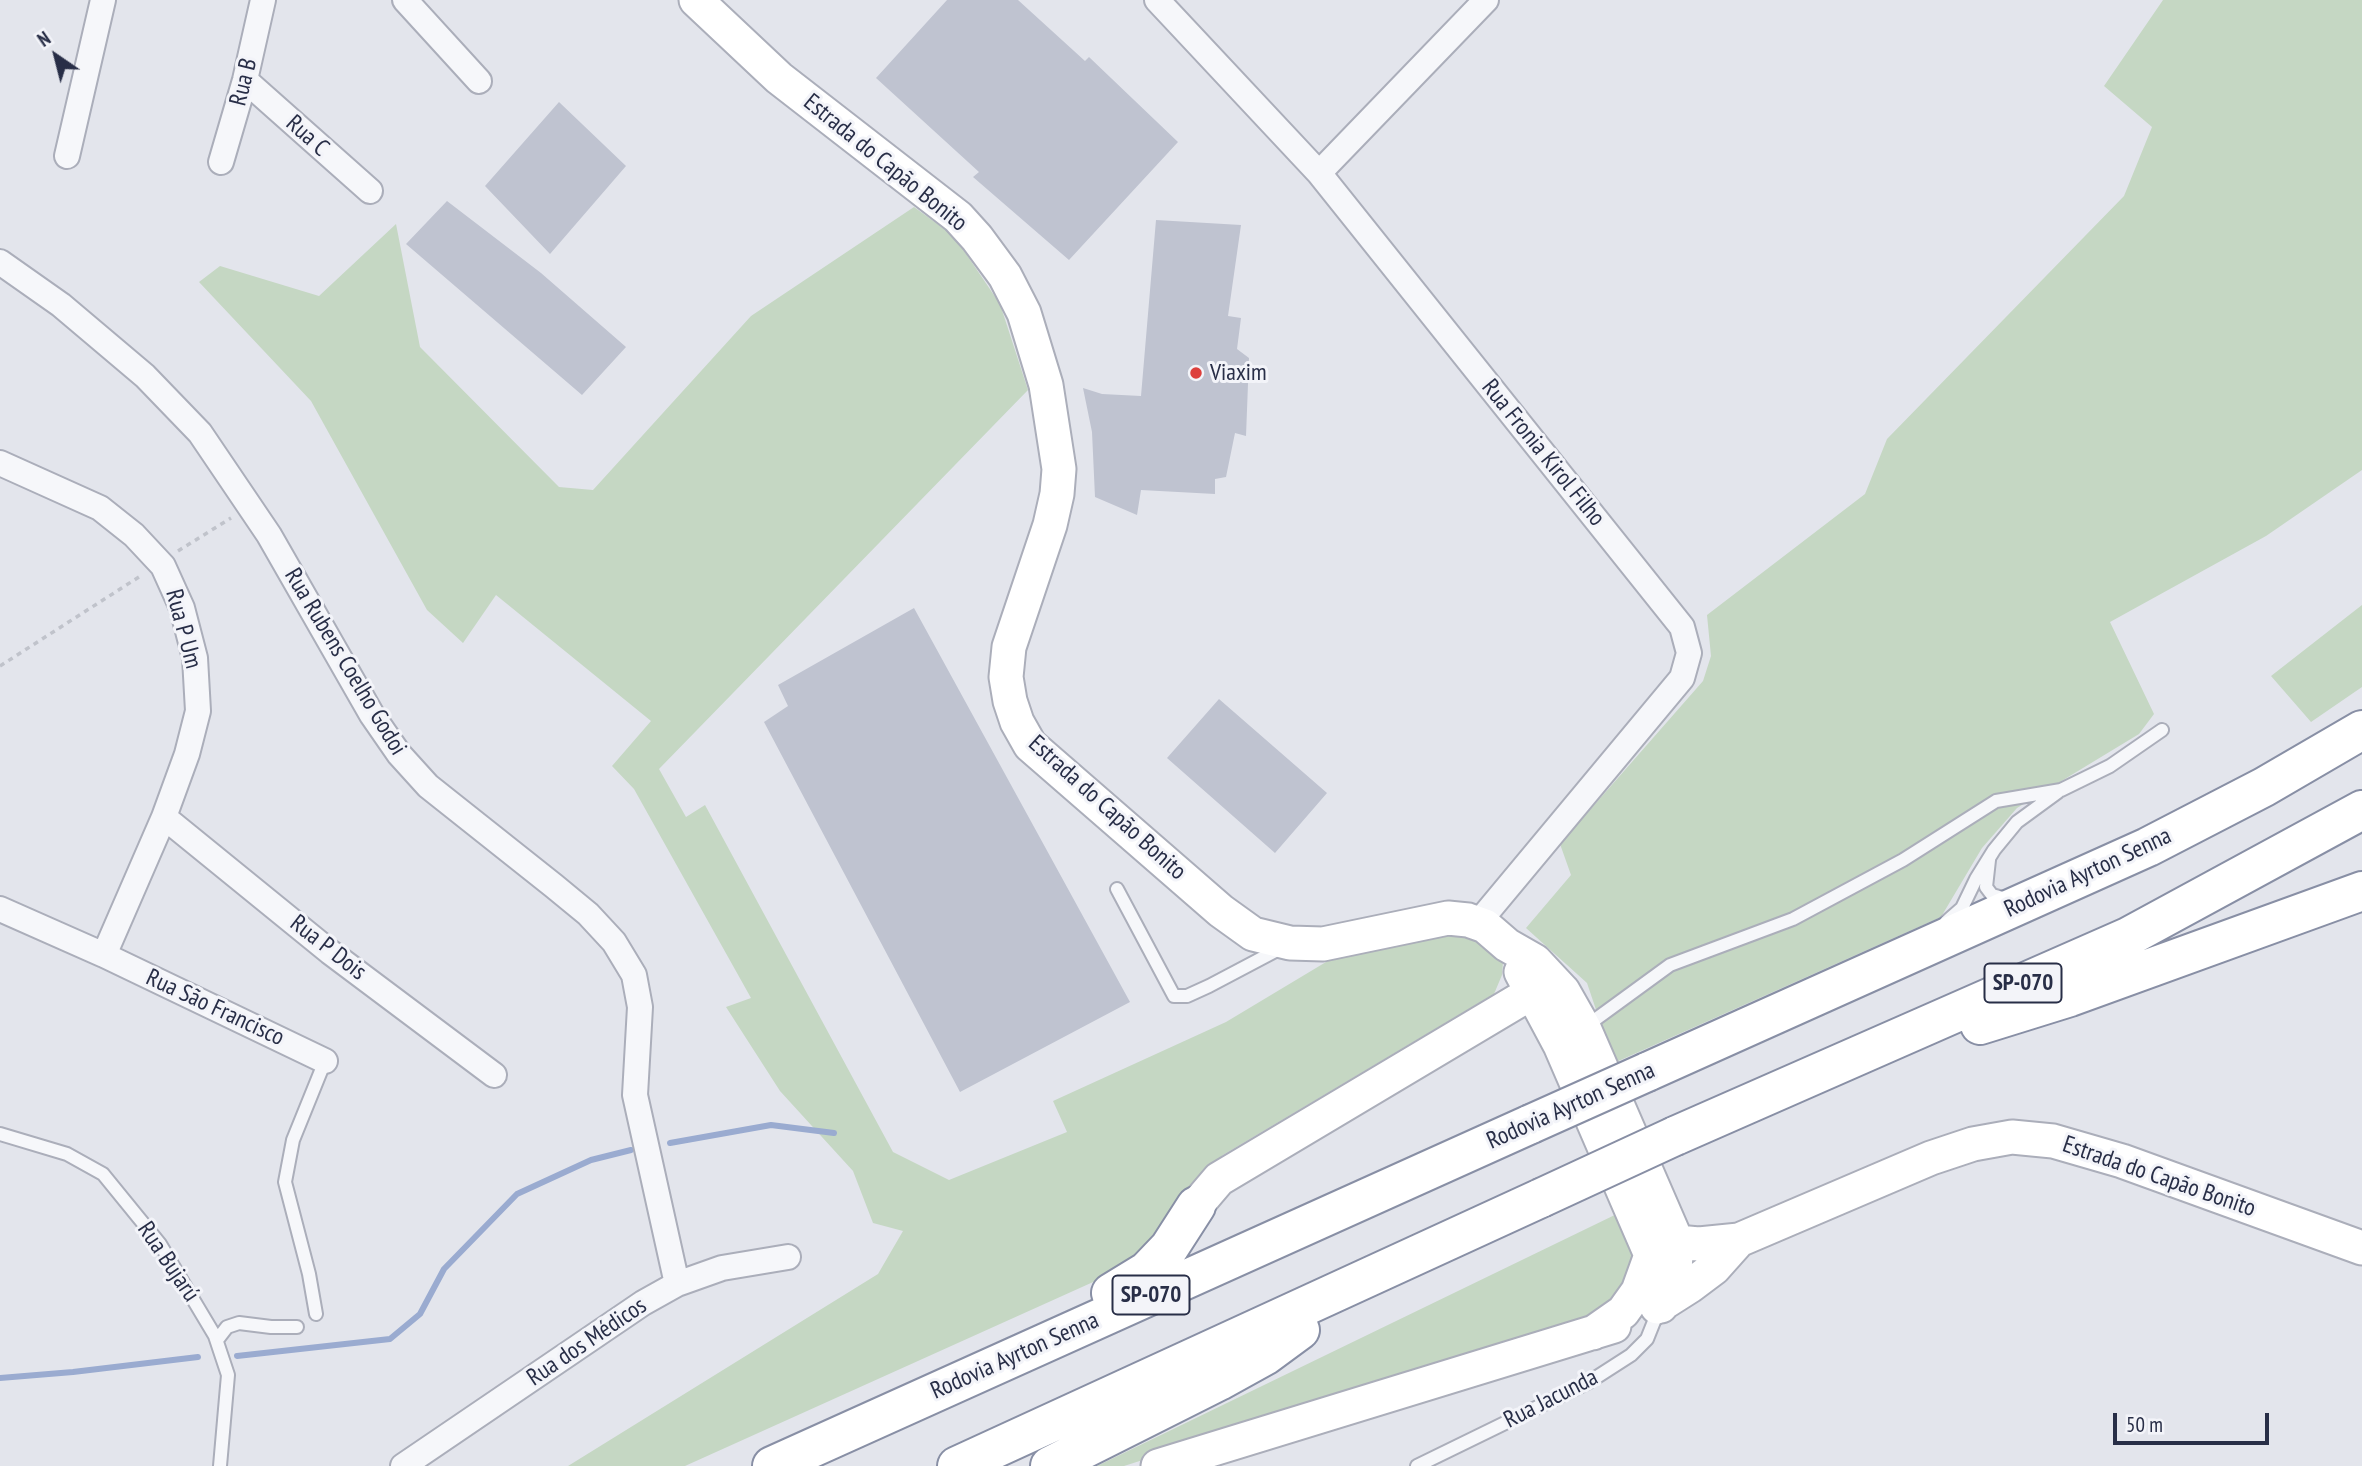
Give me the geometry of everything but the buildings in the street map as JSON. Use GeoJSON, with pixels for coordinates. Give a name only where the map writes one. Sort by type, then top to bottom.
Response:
{"type":"FeatureCollection","features":[{"type":"Feature","properties":{"kind":"highway","name":"Rodovia Ayrton Senna"},"geometry":{"type":"LineString","coordinates":[[772,1466],[2148,847],[2264,787],[2362,730]]}},
{"type":"Feature","properties":{"kind":"highway","name":"SP-070"},"geometry":{"type":"LineString","coordinates":[[957,1466],[1348,1289],[1675,1136],[2128,937],[2362,810]]}},
{"type":"Feature","properties":{"kind":"highway"},"geometry":{"type":"LineString","coordinates":[[1872,1050],[1948,1035],[2070,998],[2362,891]]}},
{"type":"Feature","properties":{"kind":"highway"},"geometry":{"type":"LineString","coordinates":[[1196,1206],[1194,1226],[1199,1238],[1209,1249],[1223,1254],[1241,1254]]}},
{"type":"Feature","properties":{"kind":"highway"},"geometry":{"type":"LineString","coordinates":[[752,1466],[783,1445],[1115,1292],[1147,1271],[1169,1248],[1196,1206]]}},
{"type":"Feature","properties":{"kind":"highway"},"geometry":{"type":"LineString","coordinates":[[1051,1466],[1219,1381],[1266,1354],[1293,1337],[1348,1289]]}},
{"type":"Feature","properties":{"kind":"street"},"geometry":{"type":"LineString","coordinates":[[67,156],[103,0]]}},
{"type":"Feature","properties":{"kind":"street","name":"Rua B"},"geometry":{"type":"LineString","coordinates":[[221,162],[245,80],[263,0]]}},
{"type":"Feature","properties":{"kind":"street"},"geometry":{"type":"LineString","coordinates":[[405,0],[479,81]]}},
{"type":"Feature","properties":{"kind":"street","name":"Estrada do Capão Bonito"},"geometry":{"type":"LineString","coordinates":[[696,0],[779,78],[958,217],[1005,276],[1024,313],[1046,385],[1059,468],[1050,525],[1009,647],[1006,677],[1010,701],[1017,722],[1030,746],[1221,911],[1253,934],[1290,943],[1323,944],[1448,918],[1478,923]]}},
{"type":"Feature","properties":{"kind":"street","name":"Rua Fronia Kirol Filho"},"geometry":{"type":"LineString","coordinates":[[1157,0],[1320,173],[1682,627],[1689,653],[1682,678],[1478,923]]}},
{"type":"Feature","properties":{"kind":"street"},"geometry":{"type":"LineString","coordinates":[[1320,173],[1486,0]]}},
{"type":"Feature","properties":{"kind":"street","name":"Rua C"},"geometry":{"type":"LineString","coordinates":[[245,80],[370,191]]}},
{"type":"Feature","properties":{"kind":"street","name":"Rua Rubens Coelho Godoi"},"geometry":{"type":"LineString","coordinates":[[0,262],[61,305],[145,376],[200,433],[269,535],[372,715],[399,754],[428,786],[588,914],[614,942],[634,975],[640,1007],[635,1095],[677,1284]]}},
{"type":"Feature","properties":{"kind":"street","name":"Rua P Um"},"geometry":{"type":"LineString","coordinates":[[0,463],[100,508],[134,535],[160,563],[182,608],[195,658],[198,711],[187,754],[164,817],[104,955]]}},
{"type":"Feature","properties":{"kind":"street","name":"Rua P Dois"},"geometry":{"type":"LineString","coordinates":[[164,817],[330,952],[494,1075]]}},
{"type":"Feature","properties":{"kind":"street","name":"Rua São Francisco"},"geometry":{"type":"LineString","coordinates":[[0,909],[104,955],[325,1060]]}},
{"type":"Feature","properties":{"kind":"street"},"geometry":{"type":"LineString","coordinates":[[1478,923],[1507,945],[1547,992],[1572,1036],[1675,1269],[1661,1306]]}},
{"type":"Feature","properties":{"kind":"street"},"geometry":{"type":"LineString","coordinates":[[1196,1206],[1219,1179],[1475,1027],[1547,992]]}},
{"type":"Feature","properties":{"kind":"street"},"geometry":{"type":"LineString","coordinates":[[1475,1027],[1502,1022],[1572,1036]]}},
{"type":"Feature","properties":{"kind":"street","name":"Estrada do Capão Bonito"},"geometry":{"type":"LineString","coordinates":[[1664,1248],[1739,1240],[1931,1158],[1973,1144],[2012,1137],[2053,1141],[2122,1161],[2362,1248]]}},
{"type":"Feature","properties":{"kind":"street"},"geometry":{"type":"LineString","coordinates":[[1158,1466],[1625,1323],[1661,1306],[1714,1268],[1739,1240]]}},
{"type":"Feature","properties":{"kind":"street"},"geometry":{"type":"LineString","coordinates":[[1593,1333],[1623,1312],[1664,1248]]}},
{"type":"Feature","properties":{"kind":"street","name":"Rua dos Médicos"},"geometry":{"type":"LineString","coordinates":[[403,1466],[643,1303],[677,1284],[722,1268],[788,1257]]}},
{"type":"Feature","properties":{"kind":"lane"},"geometry":{"type":"LineString","coordinates":[[1756,1024],[1787,997],[1941,926],[1962,908],[1976,878],[2017,822],[2061,790],[2110,766],[2162,730]]}},
{"type":"Feature","properties":{"kind":"lane"},"geometry":{"type":"LineString","coordinates":[[1572,1036],[1664,968],[1793,919],[1903,860],[1996,801],[2061,790]]}},
{"type":"Feature","properties":{"kind":"lane"},"geometry":{"type":"LineString","coordinates":[[1990,858],[1986,887],[1992,895],[2005,899],[2100,859],[2148,847]]}},
{"type":"Feature","properties":{"kind":"lane"},"geometry":{"type":"LineString","coordinates":[[1117,889],[1174,996],[1187,996],[1209,986],[1290,943]]}},
{"type":"Feature","properties":{"kind":"lane"},"geometry":{"type":"LineString","coordinates":[[316,1314],[309,1274],[285,1182],[293,1140],[325,1060]]}},
{"type":"Feature","properties":{"kind":"lane","name":"Rua Bujarú"},"geometry":{"type":"LineString","coordinates":[[0,1134],[67,1154],[103,1174],[160,1244],[217,1340],[228,1375],[219,1466]]}},
{"type":"Feature","properties":{"kind":"lane","name":"Rua Jacunda"},"geometry":{"type":"LineString","coordinates":[[1417,1466],[1589,1382],[1631,1355],[1647,1339],[1661,1306]]}},
{"type":"Feature","properties":{"kind":"lane"},"geometry":{"type":"LineString","coordinates":[[217,1340],[227,1326],[239,1323],[297,1327]]}},
{"type":"Feature","properties":{"kind":"path"},"geometry":{"type":"LineString","coordinates":[[0,666],[249,506]]}},
{"type":"Feature","properties":{"kind":"green space"},"geometry":{"type":"Polygon","coordinates":[[[2163,0],[2362,0],[2362,470],[2266,536],[2110,622],[2154,714],[2139,734],[2017,808],[1982,848],[1941,917],[1614,1063],[1587,983],[1526,928],[1571,875],[1560,844],[1703,681],[1711,656],[1707,615],[1865,494],[1887,439],[2124,196],[2152,127],[2104,86],[2163,0]]]}},
{"type":"Feature","properties":{"kind":"green space"},"geometry":{"type":"Polygon","coordinates":[[[914,207],[954,236],[1000,304],[1028,390],[659,769],[686,817],[705,805],[893,1152],[949,1180],[1067,1132],[1053,1101],[1226,1022],[1331,959],[1459,934],[1478,937],[1493,948],[1503,962],[1502,975],[1494,994],[1223,1155],[1181,1196],[1153,1244],[1122,1269],[685,1466],[568,1466],[878,1274],[903,1231],[873,1223],[853,1171],[780,1091],[726,1007],[751,998],[634,789],[612,766],[651,721],[496,595],[463,643],[427,610],[311,401],[199,282],[220,266],[319,296],[396,224],[420,347],[559,487],[593,490],[751,316],[914,207]]]}},
{"type":"Feature","properties":{"kind":"green space"},"geometry":{"type":"Polygon","coordinates":[[[2362,605],[2362,687],[2311,722],[2271,676],[2362,605]]]}},
{"type":"Feature","properties":{"kind":"green space"},"geometry":{"type":"Polygon","coordinates":[[[1623,1211],[1638,1257],[1626,1288],[1598,1313],[1124,1466],[1097,1466],[1623,1211]]]}},
{"type":"Feature","properties":{"kind":"waterway"},"geometry":{"type":"LineString","coordinates":[[670,1143],[771,1125],[834,1133]]}},
{"type":"Feature","properties":{"kind":"waterway"},"geometry":{"type":"LineString","coordinates":[[237,1356],[390,1339],[420,1314],[444,1269],[517,1194],[591,1160],[631,1150]]}},
{"type":"Feature","properties":{"kind":"waterway"},"geometry":{"type":"LineString","coordinates":[[0,1378],[198,1357]]}},
{"type":"Feature","properties":{"kind":"place","name":"Viaxim"},"geometry":{"type":"Point","coordinates":[1196,373]}}]}
